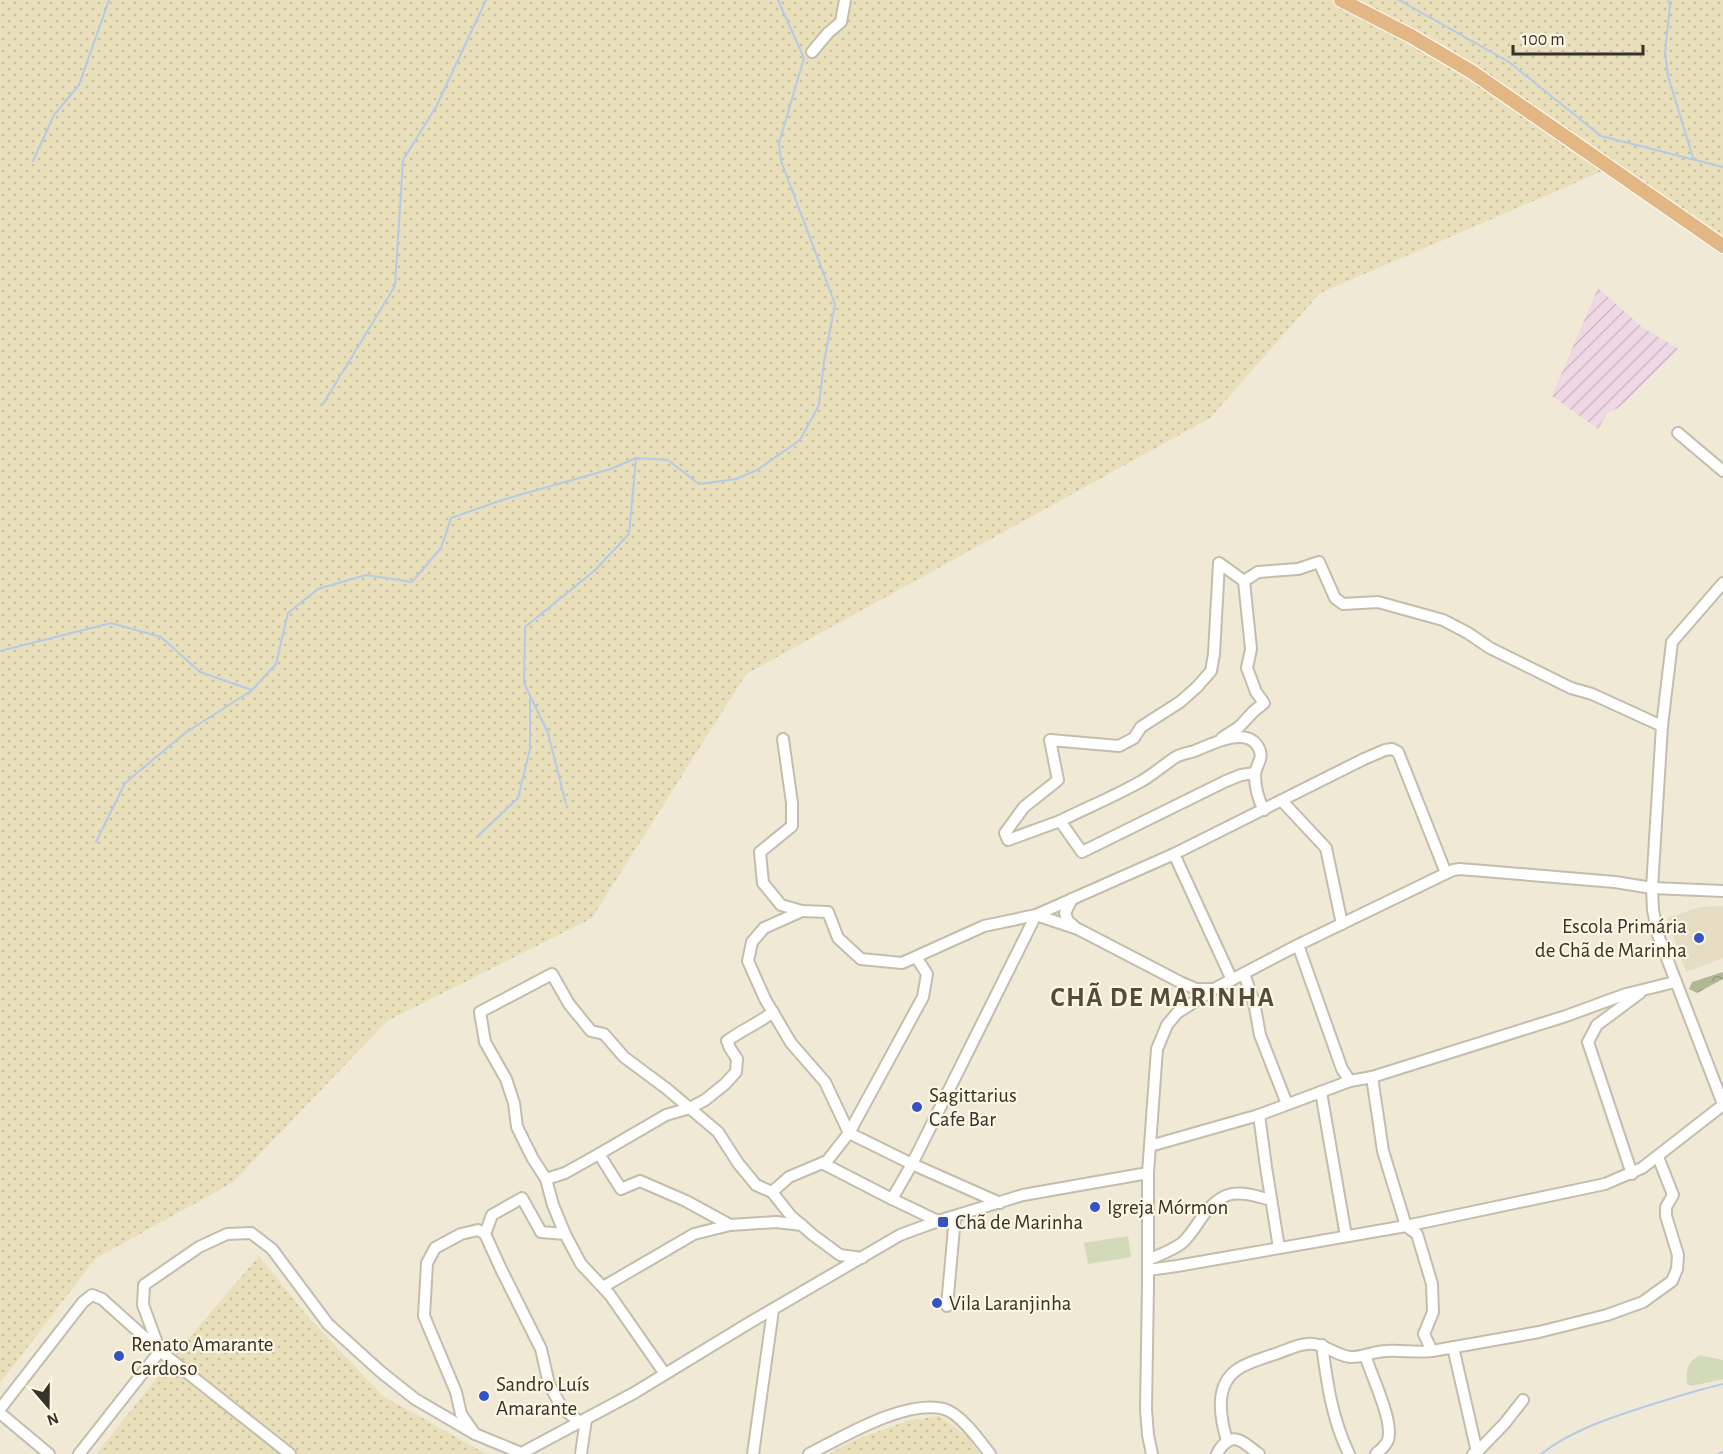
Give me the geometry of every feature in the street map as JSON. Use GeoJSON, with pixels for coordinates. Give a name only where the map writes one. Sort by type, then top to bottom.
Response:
{"type":"FeatureCollection","features":[{"type":"Feature","properties":{"kind":"main road"},"geometry":{"type":"LineString","coordinates":[[1341,0],[1411,36],[1472,72],[1723,246]]}},
{"type":"Feature","properties":{"kind":"street"},"geometry":{"type":"LineString","coordinates":[[812,52],[841,22],[845,0]]}},
{"type":"Feature","properties":{"kind":"street"},"geometry":{"type":"LineString","coordinates":[[1678,433],[1723,471]]}},
{"type":"Feature","properties":{"kind":"street"},"geometry":{"type":"LineString","coordinates":[[1244,580],[1258,572],[1298,569],[1319,562],[1335,598],[1343,604],[1378,602],[1443,620],[1490,648],[1571,688],[1592,694],[1662,726]]}},
{"type":"Feature","properties":{"kind":"street"},"geometry":{"type":"LineString","coordinates":[[1219,563],[1244,580],[1251,649],[1247,668],[1256,692],[1264,704],[1239,727],[1196,750],[1177,756],[1140,783],[1060,821],[1008,840],[1005,833],[1024,807],[1058,780],[1050,740],[1119,746],[1134,738],[1141,728],[1197,687],[1211,671],[1219,563]]}},
{"type":"Feature","properties":{"kind":"street"},"geometry":{"type":"LineString","coordinates":[[1148,1265],[1177,1266],[1406,1226],[1594,1187],[1632,1174],[1658,1157],[1723,1104],[1658,935],[1652,888],[1662,726],[1672,642],[1723,583]]}},
{"type":"Feature","properties":{"kind":"street"},"geometry":{"type":"LineString","coordinates":[[1215,741],[1245,738],[1255,742],[1261,754],[1260,764],[1255,772],[1258,798],[1264,810]]}},
{"type":"Feature","properties":{"kind":"street"},"geometry":{"type":"LineString","coordinates":[[783,739],[792,803],[792,826],[760,852],[763,883],[781,905],[802,910],[828,912],[838,938],[861,959],[902,963],[984,926],[1036,915],[1174,854],[1385,750],[1392,749],[1398,752],[1446,873]]}},
{"type":"Feature","properties":{"kind":"street"},"geometry":{"type":"LineString","coordinates":[[1060,821],[1082,852],[1226,781],[1255,772]]}},
{"type":"Feature","properties":{"kind":"street"},"geometry":{"type":"LineString","coordinates":[[1282,801],[1326,848],[1342,924]]}},
{"type":"Feature","properties":{"kind":"street"},"geometry":{"type":"LineString","coordinates":[[1174,854],[1232,980]]}},
{"type":"Feature","properties":{"kind":"street"},"geometry":{"type":"LineString","coordinates":[[1152,1454],[1146,1409],[1148,1173],[1157,1049],[1167,1026],[1177,1013],[1214,989],[1298,945],[1446,873],[1460,869],[1615,882],[1652,888],[1723,891]]}},
{"type":"Feature","properties":{"kind":"street"},"geometry":{"type":"LineString","coordinates":[[1072,899],[1065,913],[1068,921],[1078,929]]}},
{"type":"Feature","properties":{"kind":"street"},"geometry":{"type":"LineString","coordinates":[[802,910],[764,927],[752,942],[748,961],[765,999],[791,1042],[825,1082],[849,1133],[1000,1203]]}},
{"type":"Feature","properties":{"kind":"street"},"geometry":{"type":"LineString","coordinates":[[1036,915],[1078,929],[1196,989],[1214,989]]}},
{"type":"Feature","properties":{"kind":"street"},"geometry":{"type":"LineString","coordinates":[[892,1199],[912,1164],[1036,915]]}},
{"type":"Feature","properties":{"kind":"street"},"geometry":{"type":"LineString","coordinates":[[1298,945],[1342,1069],[1350,1081]]}},
{"type":"Feature","properties":{"kind":"street"},"geometry":{"type":"LineString","coordinates":[[772,1192],[789,1177],[827,1161],[849,1133],[923,997],[927,974],[916,957]]}},
{"type":"Feature","properties":{"kind":"street"},"geometry":{"type":"LineString","coordinates":[[665,1374],[636,1329],[603,1287],[581,1264],[553,1205],[546,1179],[517,1127],[514,1103],[506,1079],[485,1042],[480,1012],[552,974],[569,1004],[591,1031],[603,1034],[624,1057],[718,1132],[738,1163],[756,1185],[772,1192],[791,1216],[840,1255],[863,1258]]}},
{"type":"Feature","properties":{"kind":"street"},"geometry":{"type":"LineString","coordinates":[[1244,974],[1254,1002],[1260,1035],[1287,1104]]}},
{"type":"Feature","properties":{"kind":"street"},"geometry":{"type":"LineString","coordinates":[[1150,1146],[1259,1115],[1350,1081],[1372,1077],[1566,1016],[1626,994],[1676,982]]}},
{"type":"Feature","properties":{"kind":"street"},"geometry":{"type":"LineString","coordinates":[[1632,1174],[1588,1042],[1597,1025],[1645,990]]}},
{"type":"Feature","properties":{"kind":"street"},"geometry":{"type":"LineString","coordinates":[[546,1179],[565,1173],[666,1115],[690,1108],[705,1100],[736,1072],[737,1059],[728,1041],[773,1012]]}},
{"type":"Feature","properties":{"kind":"street"},"geometry":{"type":"LineString","coordinates":[[1372,1077],[1383,1150],[1406,1226],[1417,1234],[1432,1284],[1433,1311],[1424,1334],[1432,1351]]}},
{"type":"Feature","properties":{"kind":"street"},"geometry":{"type":"LineString","coordinates":[[1320,1092],[1346,1236]]}},
{"type":"Feature","properties":{"kind":"street"},"geometry":{"type":"LineString","coordinates":[[1259,1115],[1279,1248]]}},
{"type":"Feature","properties":{"kind":"street"},"geometry":{"type":"LineString","coordinates":[[599,1154],[621,1189],[640,1181],[686,1201],[730,1225]]}},
{"type":"Feature","properties":{"kind":"street"},"geometry":{"type":"LineString","coordinates":[[1227,1441],[1221,1410],[1222,1388],[1236,1370],[1255,1361],[1306,1344],[1322,1345],[1336,1353],[1352,1357],[1386,1351],[1418,1353],[1432,1351],[1539,1332],[1607,1315],[1643,1302],[1672,1281],[1677,1269],[1678,1255],[1666,1216],[1666,1207],[1673,1195],[1658,1157]]}},
{"type":"Feature","properties":{"kind":"street"},"geometry":{"type":"LineString","coordinates":[[822,1163],[938,1221]]}},
{"type":"Feature","properties":{"kind":"street"},"geometry":{"type":"LineString","coordinates":[[160,1351],[143,1305],[144,1285],[199,1247],[228,1234],[251,1233],[272,1249],[328,1324],[415,1400],[475,1434],[523,1453],[665,1374],[900,1235],[1023,1195],[1148,1173]]}},
{"type":"Feature","properties":{"kind":"street"},"geometry":{"type":"LineString","coordinates":[[1148,1265],[1181,1243],[1209,1208],[1228,1194],[1245,1193],[1271,1200]]}},
{"type":"Feature","properties":{"kind":"street"},"geometry":{"type":"LineString","coordinates":[[486,1234],[492,1215],[522,1198],[541,1232],[566,1234]]}},
{"type":"Feature","properties":{"kind":"street"},"geometry":{"type":"LineString","coordinates":[[947,1306],[955,1217]]}},
{"type":"Feature","properties":{"kind":"street"},"geometry":{"type":"LineString","coordinates":[[603,1287],[694,1234],[730,1225],[776,1222],[802,1225]]}},
{"type":"Feature","properties":{"kind":"street"},"geometry":{"type":"LineString","coordinates":[[475,1434],[461,1414],[456,1392],[424,1316],[427,1263],[435,1248],[460,1234],[478,1230],[486,1234],[541,1349],[549,1384],[562,1408],[583,1420]]}},
{"type":"Feature","properties":{"kind":"street"},"geometry":{"type":"LineString","coordinates":[[49,1454],[0,1411],[83,1302],[92,1295],[102,1299],[160,1351],[290,1454]]}},
{"type":"Feature","properties":{"kind":"street"},"geometry":{"type":"LineString","coordinates":[[753,1454],[772,1310]]}},
{"type":"Feature","properties":{"kind":"street"},"geometry":{"type":"LineString","coordinates":[[1322,1345],[1333,1412],[1349,1454]]}},
{"type":"Feature","properties":{"kind":"street"},"geometry":{"type":"LineString","coordinates":[[1453,1347],[1475,1453]]}},
{"type":"Feature","properties":{"kind":"street"},"geometry":{"type":"LineString","coordinates":[[79,1454],[160,1351]]}},
{"type":"Feature","properties":{"kind":"street"},"geometry":{"type":"LineString","coordinates":[[1365,1355],[1390,1427],[1388,1443],[1376,1454]]}},
{"type":"Feature","properties":{"kind":"street"},"geometry":{"type":"LineString","coordinates":[[1475,1453],[1505,1423],[1523,1400]]}},
{"type":"Feature","properties":{"kind":"street"},"geometry":{"type":"LineString","coordinates":[[809,1454],[902,1411],[920,1408],[945,1409],[968,1426],[990,1454]]}},
{"type":"Feature","properties":{"kind":"street"},"geometry":{"type":"LineString","coordinates":[[581,1454],[583,1420]]}},
{"type":"Feature","properties":{"kind":"street"},"geometry":{"type":"LineString","coordinates":[[1216,1454],[1227,1441],[1239,1440],[1259,1454]]}},
{"type":"Feature","properties":{"kind":"shaded area"},"geometry":{"type":"Polygon","coordinates":[[[1598,288],[1643,328],[1679,349],[1620,407],[1608,413],[1598,429],[1552,396],[1598,288]]]}},
{"type":"Feature","properties":{"kind":"shaded area","name":"Escola Primária de Chã de Marinha"},"geometry":{"type":"Polygon","coordinates":[[[1723,906],[1723,958],[1686,972],[1667,918],[1700,907],[1723,906]]]}},
{"type":"Feature","properties":{"kind":"green space"},"geometry":{"type":"Polygon","coordinates":[[[1723,972],[1723,979],[1697,993],[1689,989],[1692,982],[1723,972]]]}},
{"type":"Feature","properties":{"kind":"green space"},"geometry":{"type":"Polygon","coordinates":[[[1128,1236],[1131,1257],[1088,1264],[1084,1243],[1128,1236]]]}},
{"type":"Feature","properties":{"kind":"green space"},"geometry":{"type":"Polygon","coordinates":[[[1700,1355],[1723,1360],[1723,1379],[1692,1386],[1687,1384],[1688,1367],[1700,1355]]]}},
{"type":"Feature","properties":{"kind":"sand"},"geometry":{"type":"Polygon","coordinates":[[[0,0],[1723,0],[1723,253],[1603,171],[1320,293],[1210,418],[746,674],[592,918],[387,1021],[232,1183],[96,1258],[0,1383],[0,0]]]}},
{"type":"Feature","properties":{"kind":"sand"},"geometry":{"type":"Polygon","coordinates":[[[259,1256],[308,1317],[383,1396],[486,1454],[96,1454],[189,1338],[259,1256]]]}},
{"type":"Feature","properties":{"kind":"sand"},"geometry":{"type":"Polygon","coordinates":[[[939,1416],[967,1436],[980,1454],[828,1454],[855,1440],[907,1421],[939,1416]]]}},
{"type":"Feature","properties":{"kind":"waterway"},"geometry":{"type":"LineString","coordinates":[[33,161],[54,115],[79,85],[109,0]]}},
{"type":"Feature","properties":{"kind":"waterway"},"geometry":{"type":"LineString","coordinates":[[323,404],[395,286],[403,160],[436,107],[486,0]]}},
{"type":"Feature","properties":{"kind":"waterway"},"geometry":{"type":"LineString","coordinates":[[0,651],[111,623],[161,637],[200,672],[252,690],[276,664],[288,613],[318,589],[366,575],[412,582],[441,548],[451,518],[502,500],[611,469],[636,458],[668,460],[699,484],[736,479],[757,470],[800,440],[819,405],[835,304],[781,161],[779,143],[804,58],[778,0]]}},
{"type":"Feature","properties":{"kind":"waterway"},"geometry":{"type":"LineString","coordinates":[[1399,0],[1509,62],[1601,136],[1723,167]]}},
{"type":"Feature","properties":{"kind":"waterway"},"geometry":{"type":"LineString","coordinates":[[1668,0],[1670,5],[1665,53],[1668,76],[1693,158]]}},
{"type":"Feature","properties":{"kind":"waterway"},"geometry":{"type":"LineString","coordinates":[[566,804],[548,733],[524,683],[525,627],[594,571],[629,534],[636,459]]}},
{"type":"Feature","properties":{"kind":"waterway"},"geometry":{"type":"LineString","coordinates":[[96,842],[125,783],[185,733],[251,691]]}},
{"type":"Feature","properties":{"kind":"waterway"},"geometry":{"type":"LineString","coordinates":[[478,836],[518,798],[530,749],[530,699]]}},
{"type":"Feature","properties":{"kind":"waterway"},"geometry":{"type":"LineString","coordinates":[[1541,1454],[1578,1431],[1605,1420],[1723,1384]]}},
{"type":"Feature","properties":{"kind":"waterway"},"geometry":{"type":"LineString","coordinates":[[1719,1454],[1723,1452]]}},
{"type":"Feature","properties":{"kind":"place","name":"Escola Primária de Chã de Marinha"},"geometry":{"type":"Point","coordinates":[1699,938]}},
{"type":"Feature","properties":{"kind":"place","name":"Sagittarius Cafe Bar"},"geometry":{"type":"Point","coordinates":[917,1107]}},
{"type":"Feature","properties":{"kind":"place","name":"Igreja Mórmon"},"geometry":{"type":"Point","coordinates":[1095,1207]}},
{"type":"Feature","properties":{"kind":"place","name":"Chã de Marinha"},"geometry":{"type":"Point","coordinates":[943,1222]}},
{"type":"Feature","properties":{"kind":"place","name":"Vila Laranjinha"},"geometry":{"type":"Point","coordinates":[937,1303]}},
{"type":"Feature","properties":{"kind":"place","name":"Renato Amarante Cardoso"},"geometry":{"type":"Point","coordinates":[119,1356]}},
{"type":"Feature","properties":{"kind":"place","name":"Sandro Luís Amarante"},"geometry":{"type":"Point","coordinates":[484,1396]}},
{"type":"Feature","properties":{"kind":"district","name":"CHÃ DE MARINHA"},"geometry":{"type":"Point","coordinates":[1163,997]}}]}
